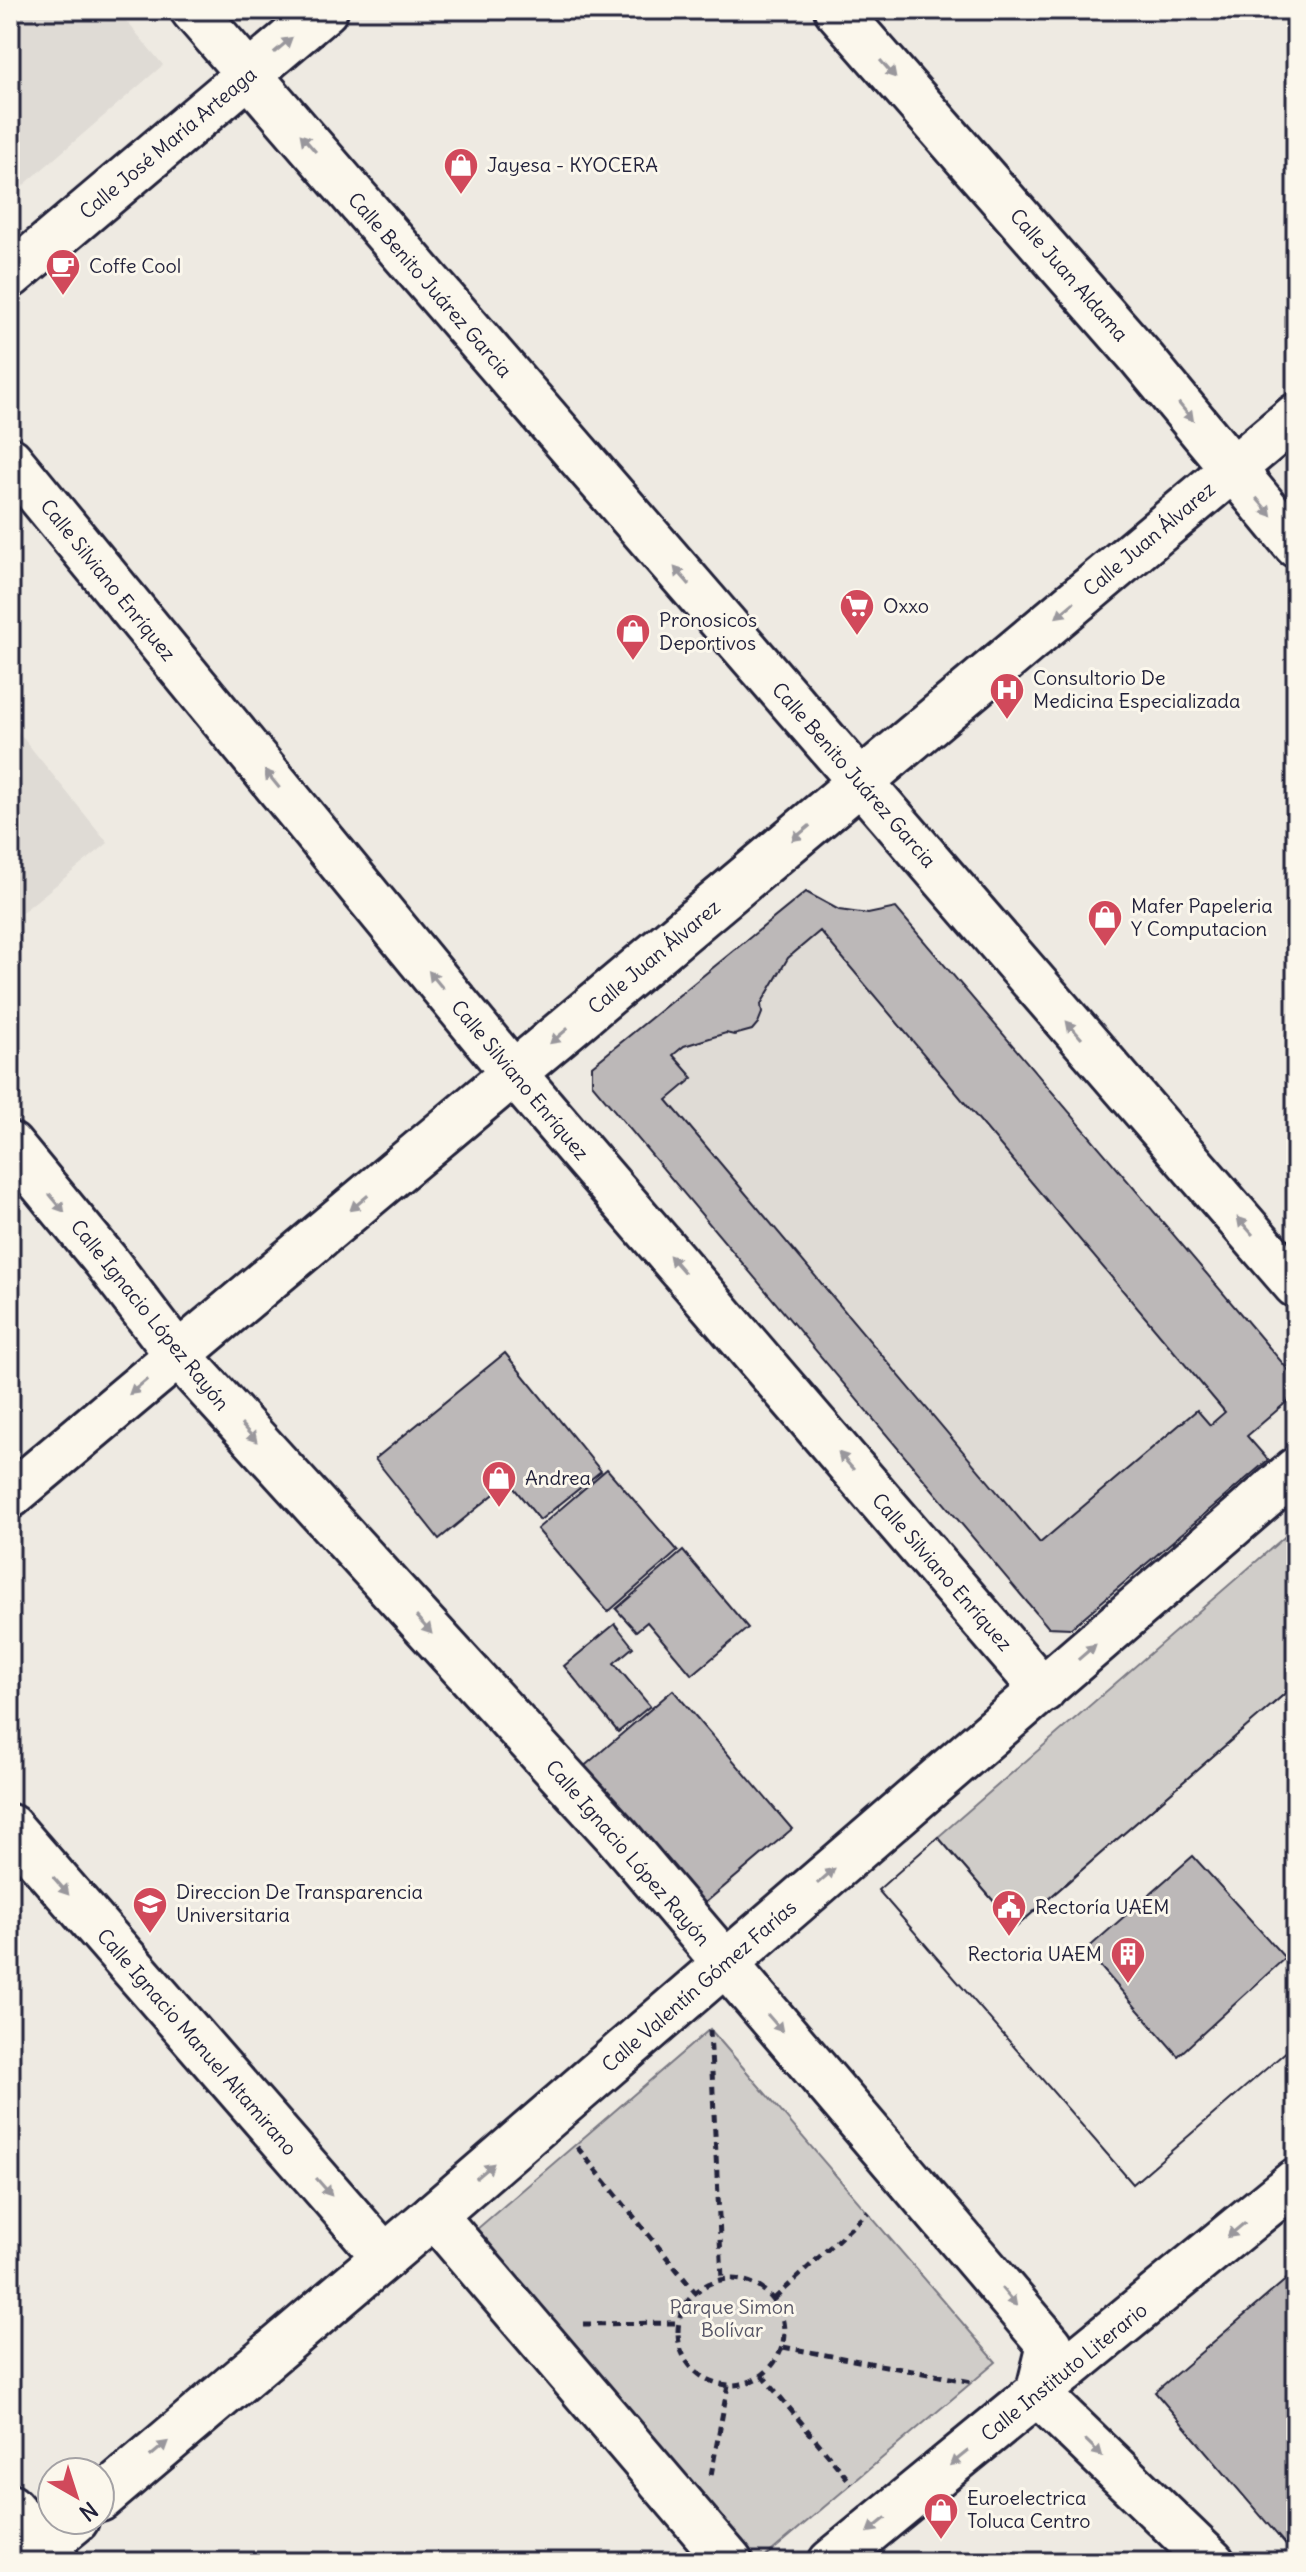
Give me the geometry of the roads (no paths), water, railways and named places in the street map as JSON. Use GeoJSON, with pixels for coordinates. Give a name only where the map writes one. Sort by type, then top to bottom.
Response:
{"type":"FeatureCollection","features":[{"type":"Feature","properties":{"kind":"street","name":"Calle Benito Juárez Garcia"},"geometry":{"type":"LineString","coordinates":[[193,10],[1296,1285]]}},
{"type":"Feature","properties":{"kind":"street","name":"Calle José María Arteaga"},"geometry":{"type":"LineString","coordinates":[[10,276],[325,10]]}},
{"type":"Feature","properties":{"kind":"street","name":"Calle Juan Aldama"},"geometry":{"type":"LineString","coordinates":[[837,10],[1139,355],[1296,545]]}},
{"type":"Feature","properties":{"kind":"street","name":"Calle Juan Álvarez"},"geometry":{"type":"LineString","coordinates":[[10,1496],[1296,416]]}},
{"type":"Feature","properties":{"kind":"street","name":"Calle Silviano Enríquez"},"geometry":{"type":"LineString","coordinates":[[10,460],[514,1074],[1043,1690]]}},
{"type":"Feature","properties":{"kind":"street","name":"Calle Ignacio López Rayón"},"geometry":{"type":"LineString","coordinates":[[10,1145],[105,1260],[177,1354],[617,1836],[1050,2345],[1038,2394]]}},
{"type":"Feature","properties":{"kind":"street","name":"Calle Valentín Gómez Farías"},"geometry":{"type":"LineString","coordinates":[[116,2485],[434,2215],[1296,1470]]}},
{"type":"Feature","properties":{"kind":"street","name":"Calle Ignacio Manuel Altamirano"},"geometry":{"type":"LineString","coordinates":[[10,1827],[385,2257]]}},
{"type":"Feature","properties":{"kind":"street","name":"Calle Instituto Literario"},"geometry":{"type":"LineString","coordinates":[[831,2562],[1296,2181]]}},
{"type":"Feature","properties":{"kind":"street"},"geometry":{"type":"LineString","coordinates":[[434,2215],[730,2562]]}},
{"type":"Feature","properties":{"kind":"street"},"geometry":{"type":"LineString","coordinates":[[1038,2394],[1212,2562]]}},
{"type":"Feature","properties":{"kind":"street"},"geometry":{"type":"LineString","coordinates":[[10,2507],[51,2548]]}},
{"type":"Feature","properties":{"kind":"place","name":"Jayesa - KYOCERA"},"geometry":{"type":"Point","coordinates":[461,196]}},
{"type":"Feature","properties":{"kind":"place","name":"Coffe Cool"},"geometry":{"type":"Point","coordinates":[63,297]}},
{"type":"Feature","properties":{"kind":"place","name":"Oxxo"},"geometry":{"type":"Point","coordinates":[857,637]}},
{"type":"Feature","properties":{"kind":"place","name":"Pronosicos Deportivos"},"geometry":{"type":"Point","coordinates":[633,662]}},
{"type":"Feature","properties":{"kind":"place","name":"Consultorio De Medicina Especializada"},"geometry":{"type":"Point","coordinates":[1007,721]}},
{"type":"Feature","properties":{"kind":"place","name":"Mafer Papeleria Y Computacion"},"geometry":{"type":"Point","coordinates":[1105,948]}},
{"type":"Feature","properties":{"kind":"place","name":"Andrea"},"geometry":{"type":"Point","coordinates":[499,1509]}},
{"type":"Feature","properties":{"kind":"place","name":"Direccion De Transparencia Universitaria"},"geometry":{"type":"Point","coordinates":[150,1935]}},
{"type":"Feature","properties":{"kind":"place","name":"Rectoría UAEM"},"geometry":{"type":"Point","coordinates":[1009,1938]}},
{"type":"Feature","properties":{"kind":"place","name":"Rectoria UAEM"},"geometry":{"type":"Point","coordinates":[1128,1985]}},
{"type":"Feature","properties":{"kind":"place","name":"Euroelectrica Toluca Centro"},"geometry":{"type":"Point","coordinates":[941,2541]}},
{"type":"Feature","properties":{"kind":"park label","name":"Parque Simon Bolívar"},"geometry":{"type":"Point","coordinates":[732,2318]}}]}
